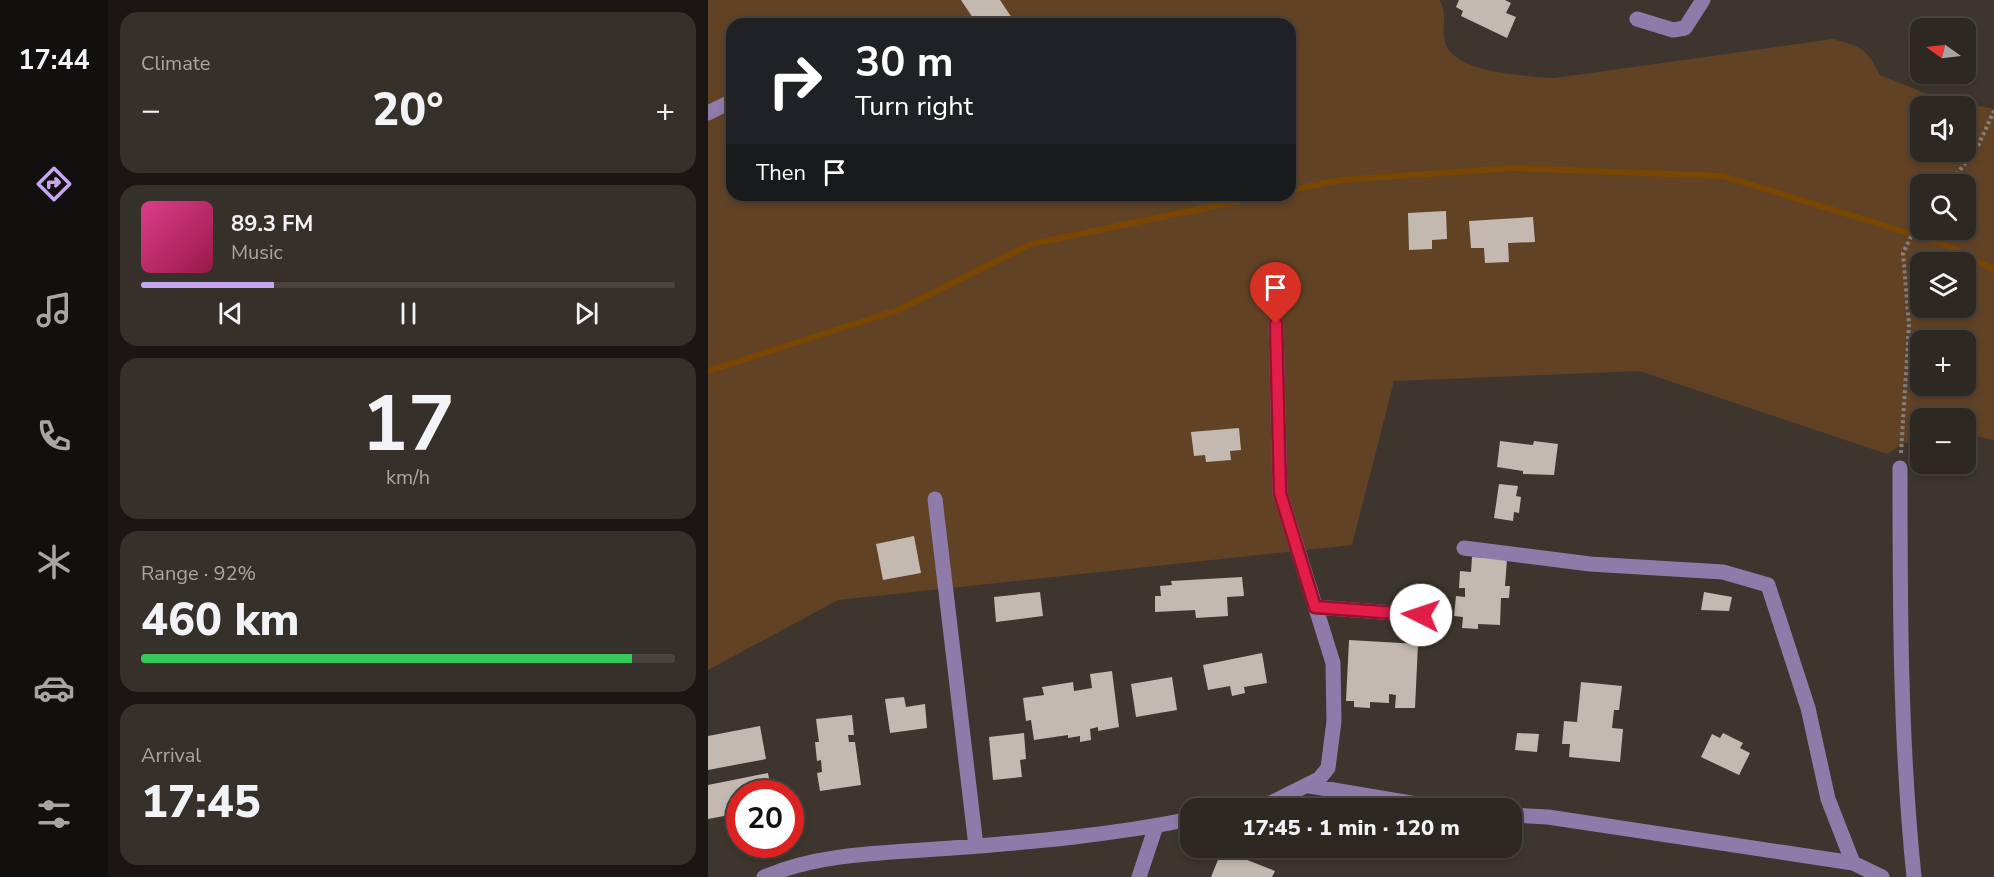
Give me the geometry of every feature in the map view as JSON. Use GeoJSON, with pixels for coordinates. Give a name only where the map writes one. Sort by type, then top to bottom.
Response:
{"type":"FeatureCollection","features":[{"type":"Feature","properties":{"kind":"street"},"geometry":{"type":"LineString","coordinates":[[1637,19],[1673,30],[1685,28],[1703,0]]}},
{"type":"Feature","properties":{"kind":"street"},"geometry":{"type":"LineString","coordinates":[[708,112],[726,104]]}},
{"type":"Feature","properties":{"kind":"street"},"geometry":{"type":"LineString","coordinates":[[1276,324],[1280,493],[1332,663],[1334,721],[1328,768],[1310,786],[1282,798]]}},
{"type":"Feature","properties":{"kind":"street"},"geometry":{"type":"LineString","coordinates":[[1900,468],[1899,629],[1904,780],[1914,877]]}},
{"type":"Feature","properties":{"kind":"street"},"geometry":{"type":"LineString","coordinates":[[935,499],[976,846]]}},
{"type":"Feature","properties":{"kind":"street"},"geometry":{"type":"LineString","coordinates":[[1464,548],[1590,564],[1723,572],[1768,585],[1808,708],[1828,799],[1853,863]]}},
{"type":"Feature","properties":{"kind":"street"},"geometry":{"type":"LineString","coordinates":[[1315,607],[1421,615]]}},
{"type":"Feature","properties":{"kind":"street"},"geometry":{"type":"LineString","coordinates":[[1310,786],[1381,798]]}},
{"type":"Feature","properties":{"kind":"street"},"geometry":{"type":"LineString","coordinates":[[1522,816],[1548,817],[1853,863],[1882,877]]}},
{"type":"Feature","properties":{"kind":"street"},"geometry":{"type":"LineString","coordinates":[[764,877],[784,868],[846,856],[1056,841],[1180,821]]}},
{"type":"Feature","properties":{"kind":"street"},"geometry":{"type":"LineString","coordinates":[[1139,877],[1156,826]]}},
{"type":"Feature","properties":{"kind":"path"},"geometry":{"type":"LineString","coordinates":[[1957,174],[1977,148],[1994,111]]}},
{"type":"Feature","properties":{"kind":"path"},"geometry":{"type":"LineString","coordinates":[[1900,468],[1909,325],[1903,253],[1910,239]]}},
{"type":"Feature","properties":{"kind":"shaded area"},"geometry":{"type":"Polygon","coordinates":[[[708,0],[1439,0],[1443,11],[1444,40],[1453,55],[1479,68],[1512,74],[1555,78],[1833,39],[1851,44],[1867,54],[1880,75],[1932,96],[1910,96],[1910,162],[1976,162],[1976,105],[1994,109],[1994,440],[1976,436],[1976,408],[1910,408],[1910,442],[1887,454],[1640,371],[1394,381],[1352,545],[838,600],[708,670],[708,0]]]}},
{"type":"Feature","properties":{"kind":"building"},"geometry":{"type":"Polygon","coordinates":[[[961,0],[1000,0],[1012,18],[973,18],[961,0]]]}},
{"type":"Feature","properties":{"kind":"building"},"geometry":{"type":"Polygon","coordinates":[[[1459,0],[1505,0],[1511,3],[1506,13],[1516,17],[1507,38],[1461,16],[1463,11],[1456,7],[1459,0]]]}},
{"type":"Feature","properties":{"kind":"building"},"geometry":{"type":"Polygon","coordinates":[[[1446,211],[1447,239],[1432,240],[1432,249],[1409,250],[1408,213],[1446,211]]]}},
{"type":"Feature","properties":{"kind":"building"},"geometry":{"type":"Polygon","coordinates":[[[1533,217],[1535,242],[1508,243],[1509,262],[1485,263],[1484,248],[1471,248],[1469,221],[1533,217]]]}},
{"type":"Feature","properties":{"kind":"building"},"geometry":{"type":"Polygon","coordinates":[[[1239,428],[1241,450],[1230,451],[1231,460],[1206,462],[1205,455],[1194,456],[1191,432],[1239,428]]]}},
{"type":"Feature","properties":{"kind":"building"},"geometry":{"type":"Polygon","coordinates":[[[1500,441],[1533,445],[1534,441],[1558,444],[1554,475],[1523,474],[1523,471],[1497,467],[1500,441]]]}},
{"type":"Feature","properties":{"kind":"building"},"geometry":{"type":"Polygon","coordinates":[[[1499,484],[1518,486],[1516,496],[1521,497],[1519,513],[1514,512],[1513,521],[1494,518],[1499,484]]]}},
{"type":"Feature","properties":{"kind":"building"},"geometry":{"type":"Polygon","coordinates":[[[914,536],[921,573],[883,580],[876,544],[914,536]]]}},
{"type":"Feature","properties":{"kind":"building"},"geometry":{"type":"Polygon","coordinates":[[[1472,557],[1507,559],[1505,586],[1510,586],[1509,598],[1501,598],[1500,625],[1478,624],[1478,629],[1462,628],[1463,617],[1454,616],[1456,596],[1465,597],[1465,588],[1459,588],[1460,571],[1471,572],[1472,557]]]}},
{"type":"Feature","properties":{"kind":"building"},"geometry":{"type":"Polygon","coordinates":[[[1242,577],[1244,596],[1227,597],[1228,616],[1196,618],[1195,610],[1155,612],[1155,596],[1161,596],[1160,586],[1172,585],[1171,581],[1242,577]]]}},
{"type":"Feature","properties":{"kind":"building"},"geometry":{"type":"Polygon","coordinates":[[[1040,592],[1043,616],[996,622],[994,597],[1040,592]]]}},
{"type":"Feature","properties":{"kind":"building"},"geometry":{"type":"Polygon","coordinates":[[[1704,592],[1732,597],[1729,611],[1701,610],[1704,592]]]}},
{"type":"Feature","properties":{"kind":"building"},"geometry":{"type":"Polygon","coordinates":[[[1349,640],[1418,644],[1415,708],[1395,708],[1396,695],[1389,694],[1389,703],[1370,702],[1370,708],[1354,707],[1354,701],[1346,701],[1349,640]]]}},
{"type":"Feature","properties":{"kind":"building"},"geometry":{"type":"Polygon","coordinates":[[[1262,653],[1267,683],[1244,687],[1245,693],[1232,696],[1230,686],[1208,690],[1203,665],[1262,653]]]}},
{"type":"Feature","properties":{"kind":"building"},"geometry":{"type":"Polygon","coordinates":[[[1112,671],[1119,727],[1098,731],[1098,727],[1090,729],[1091,740],[1080,742],[1080,736],[1068,738],[1068,735],[1034,740],[1031,720],[1026,721],[1023,698],[1044,695],[1042,687],[1073,682],[1074,691],[1092,688],[1090,674],[1112,671]]]}},
{"type":"Feature","properties":{"kind":"building"},"geometry":{"type":"Polygon","coordinates":[[[1172,677],[1177,710],[1136,717],[1131,684],[1172,677]]]}},
{"type":"Feature","properties":{"kind":"building"},"geometry":{"type":"Polygon","coordinates":[[[1581,682],[1622,686],[1619,710],[1614,710],[1612,728],[1623,729],[1620,762],[1569,757],[1570,744],[1562,744],[1564,721],[1577,722],[1581,682]]]}},
{"type":"Feature","properties":{"kind":"building"},"geometry":{"type":"Polygon","coordinates":[[[904,697],[906,707],[925,704],[927,728],[890,733],[885,699],[904,697]]]}},
{"type":"Feature","properties":{"kind":"building"},"geometry":{"type":"Polygon","coordinates":[[[852,715],[854,735],[848,735],[849,742],[855,742],[861,785],[820,791],[817,773],[822,772],[821,760],[817,761],[815,742],[819,742],[816,719],[852,715]]]}},
{"type":"Feature","properties":{"kind":"building"},"geometry":{"type":"Polygon","coordinates":[[[760,726],[766,759],[708,770],[708,736],[760,726]]]}},
{"type":"Feature","properties":{"kind":"building"},"geometry":{"type":"Polygon","coordinates":[[[1024,733],[1026,759],[1020,760],[1022,777],[993,780],[989,737],[1024,733]]]}},
{"type":"Feature","properties":{"kind":"building"},"geometry":{"type":"Polygon","coordinates":[[[1517,733],[1539,734],[1537,752],[1515,750],[1517,733]]]}},
{"type":"Feature","properties":{"kind":"building"},"geometry":{"type":"Polygon","coordinates":[[[1723,733],[1743,743],[1740,748],[1750,753],[1739,775],[1701,757],[1712,734],[1720,738],[1723,733]]]}},
{"type":"Feature","properties":{"kind":"building"},"geometry":{"type":"Polygon","coordinates":[[[768,773],[769,780],[733,780],[768,773]]]}},
{"type":"Feature","properties":{"kind":"building"},"geometry":{"type":"Polygon","coordinates":[[[726,781],[726,816],[708,819],[708,785],[726,781]]]}},
{"type":"Feature","properties":{"kind":"building"},"geometry":{"type":"Polygon","coordinates":[[[1219,858],[1242,858],[1275,871],[1272,877],[1211,877],[1219,858]]]}},
{"type":"Feature","properties":{"kind":"waterway"},"geometry":{"type":"LineString","coordinates":[[1296,189],[1341,180],[1513,168],[1723,176],[1944,244],[1994,270]]}},
{"type":"Feature","properties":{"kind":"waterway"},"geometry":{"type":"LineString","coordinates":[[708,371],[898,310],[1031,244],[1239,201]]}},
{"type":"Feature","properties":{"kind":"route"},"geometry":{"type":"LineString","coordinates":[[1276,324],[1280,493],[1315,607],[1421,615]]}}]}
